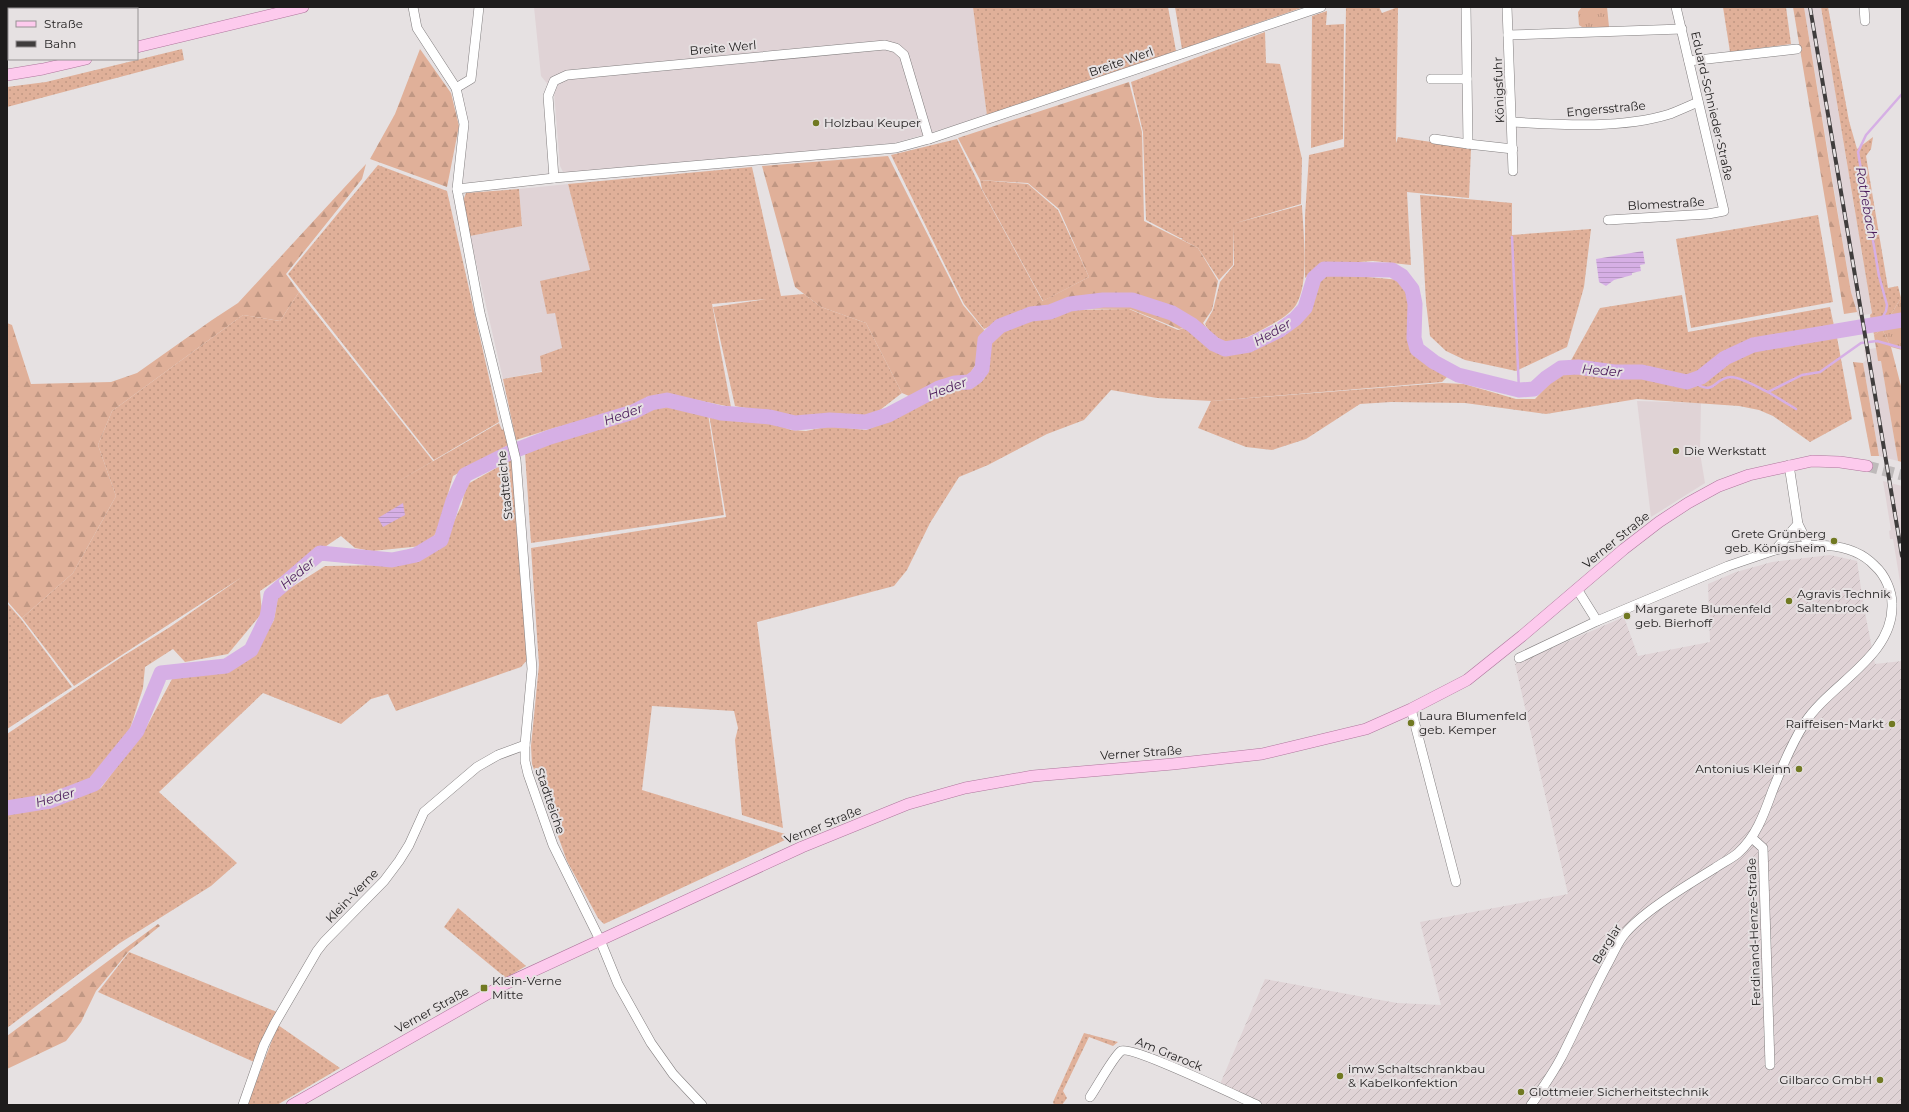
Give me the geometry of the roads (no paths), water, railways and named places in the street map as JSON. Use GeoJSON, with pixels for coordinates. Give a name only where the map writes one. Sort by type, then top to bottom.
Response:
{"type":"FeatureCollection","features":[{"type":"Feature","properties":{"kind":"main road"},"geometry":{"type":"LineString","coordinates":[[138,47],[303,7]]}},
{"type":"Feature","properties":{"kind":"main road"},"geometry":{"type":"LineString","coordinates":[[7,75],[43,69],[82,60]]}},
{"type":"Feature","properties":{"kind":"main road","name":"Verner Straße"},"geometry":{"type":"LineString","coordinates":[[292,1105],[503,985],[802,846],[908,804],[965,788],[1033,776],[1173,764],[1262,754],[1366,729],[1411,710],[1467,680],[1653,526],[1688,503],[1719,486],[1749,474],[1812,461],[1840,462],[1867,466]]}},
{"type":"Feature","properties":{"kind":"street","name":"Stadtteiche"},"geometry":{"type":"LineString","coordinates":[[413,7],[417,28],[456,88],[464,124],[457,189],[480,313],[516,460],[532,669],[525,745],[525,761],[528,774],[552,845],[600,940],[618,984],[642,1028],[673,1074],[702,1105]]}},
{"type":"Feature","properties":{"kind":"street"},"geometry":{"type":"LineString","coordinates":[[456,88],[471,79],[479,7]]}},
{"type":"Feature","properties":{"kind":"street","name":"Breite Werl"},"geometry":{"type":"LineString","coordinates":[[457,189],[554,178],[896,148],[929,139],[1321,7]]}},
{"type":"Feature","properties":{"kind":"street"},"geometry":{"type":"LineString","coordinates":[[1466,7],[1468,144]]}},
{"type":"Feature","properties":{"kind":"street","name":"Königsfuhr"},"geometry":{"type":"LineString","coordinates":[[1507,7],[1513,171]]}},
{"type":"Feature","properties":{"kind":"street","name":"Eduard-Schnieder-Straße"},"geometry":{"type":"LineString","coordinates":[[1676,7],[1724,211]]}},
{"type":"Feature","properties":{"kind":"street"},"geometry":{"type":"LineString","coordinates":[[1864,7],[1864,21]]}},
{"type":"Feature","properties":{"kind":"street"},"geometry":{"type":"LineString","coordinates":[[1508,35],[1682,29]]}},
{"type":"Feature","properties":{"kind":"street","name":"Breite Werl"},"geometry":{"type":"LineString","coordinates":[[554,178],[548,96],[554,81],[567,75],[885,45],[896,48],[904,55],[929,139]]}},
{"type":"Feature","properties":{"kind":"street"},"geometry":{"type":"LineString","coordinates":[[1689,61],[1797,49]]}},
{"type":"Feature","properties":{"kind":"street"},"geometry":{"type":"LineString","coordinates":[[1431,80],[1467,79]]}},
{"type":"Feature","properties":{"kind":"street","name":"Engersstraße"},"geometry":{"type":"LineString","coordinates":[[1512,122],[1574,125],[1634,121],[1670,114],[1698,102]]}},
{"type":"Feature","properties":{"kind":"street"},"geometry":{"type":"LineString","coordinates":[[1434,139],[1513,149]]}},
{"type":"Feature","properties":{"kind":"street","name":"Blomestraße"},"geometry":{"type":"LineString","coordinates":[[1608,220],[1708,214],[1724,211]]}},
{"type":"Feature","properties":{"kind":"street"},"geometry":{"type":"LineString","coordinates":[[1789,465],[1798,524],[1808,544]]}},
{"type":"Feature","properties":{"kind":"street"},"geometry":{"type":"LineString","coordinates":[[1775,550],[1798,524]]}},
{"type":"Feature","properties":{"kind":"street"},"geometry":{"type":"LineString","coordinates":[[1519,658],[1597,621],[1728,566],[1775,550],[1808,544],[1835,547],[1859,553],[1874,564],[1891,592],[1891,620],[1881,643],[1817,707],[1804,723],[1794,742],[1760,823],[1752,838]]}},
{"type":"Feature","properties":{"kind":"street"},"geometry":{"type":"LineString","coordinates":[[1576,589],[1597,621]]}},
{"type":"Feature","properties":{"kind":"street"},"geometry":{"type":"LineString","coordinates":[[1411,710],[1456,882]]}},
{"type":"Feature","properties":{"kind":"street","name":"Klein-Verne"},"geometry":{"type":"LineString","coordinates":[[243,1105],[264,1046],[275,1023],[317,951],[384,881],[409,845],[424,812],[477,766],[498,755],[525,745]]}},
{"type":"Feature","properties":{"kind":"street","name":"Ferdinand-Henze-Straße"},"geometry":{"type":"LineString","coordinates":[[1752,838],[1763,848],[1770,1065]]}},
{"type":"Feature","properties":{"kind":"street","name":"Berglar"},"geometry":{"type":"LineString","coordinates":[[1531,1105],[1560,1060],[1595,987],[1622,937],[1629,928],[1643,916],[1737,854],[1752,838]]}},
{"type":"Feature","properties":{"kind":"street","name":"Am Grarock"},"geometry":{"type":"LineString","coordinates":[[1090,1097],[1116,1058],[1122,1051],[1128,1050],[1156,1060],[1257,1105]]}},
{"type":"Feature","properties":{"kind":"waterway","name":"Rothebach"},"geometry":{"type":"LineString","coordinates":[[1879,324],[1886,311],[1887,305],[1879,276],[1858,152],[1866,135],[1902,94]]}},
{"type":"Feature","properties":{"kind":"waterway"},"geometry":{"type":"LineString","coordinates":[[1512,237],[1519,390]]}},
{"type":"Feature","properties":{"kind":"waterway","name":"Heder"},"geometry":{"type":"LineString","coordinates":[[7,808],[50,801],[94,784],[137,731],[161,673],[226,666],[251,650],[267,617],[271,595],[320,553],[392,560],[416,555],[441,540],[453,501],[465,475],[511,452],[550,437],[633,412],[651,403],[667,400],[721,413],[770,417],[795,423],[830,420],[866,422],[888,415],[939,388],[955,383],[969,382],[976,377],[982,369],[985,340],[1000,326],[1031,314],[1050,312],[1070,304],[1103,300],[1132,300],[1172,313],[1192,325],[1214,344],[1225,349],[1249,345],[1280,330],[1295,319],[1305,308],[1314,278],[1324,269],[1392,270],[1402,276],[1412,289],[1415,304],[1414,338],[1417,349],[1434,362],[1458,375],[1519,390],[1534,389],[1546,378],[1561,368],[1578,367],[1614,372],[1642,372],[1687,382],[1701,377],[1725,358],[1753,345],[1902,320]]}},
{"type":"Feature","properties":{"kind":"waterway"},"geometry":{"type":"LineString","coordinates":[[1692,381],[1706,388],[1713,386],[1725,378],[1735,377],[1768,392],[1802,375],[1820,372],[1861,343],[1877,341],[1902,348]]}},
{"type":"Feature","properties":{"kind":"waterway"},"geometry":{"type":"LineString","coordinates":[[1768,392],[1796,409]]}},
{"type":"Feature","properties":{"kind":"tunnel"},"geometry":{"type":"LineString","coordinates":[[1867,466],[1902,475]]}},
{"type":"Feature","properties":{"kind":"railway"},"geometry":{"type":"LineString","coordinates":[[1810,7],[1902,556]]}},
{"type":"Feature","properties":{"kind":"place","name":"Holzbau Keuper"},"geometry":{"type":"Point","coordinates":[816,123]}},
{"type":"Feature","properties":{"kind":"place","name":"Die Werkstatt"},"geometry":{"type":"Point","coordinates":[1676,451]}},
{"type":"Feature","properties":{"kind":"place","name":"Grete Grünberg geb. Königsheim"},"geometry":{"type":"Point","coordinates":[1834,541]}},
{"type":"Feature","properties":{"kind":"place","name":"Agravis Technik Saltenbrock"},"geometry":{"type":"Point","coordinates":[1789,601]}},
{"type":"Feature","properties":{"kind":"place","name":"Margarete Blumenfeld geb. Bierhoff"},"geometry":{"type":"Point","coordinates":[1627,616]}},
{"type":"Feature","properties":{"kind":"place","name":"Laura Blumenfeld geb. Kemper"},"geometry":{"type":"Point","coordinates":[1411,723]}},
{"type":"Feature","properties":{"kind":"place","name":"Raiffeisen-Markt"},"geometry":{"type":"Point","coordinates":[1892,724]}},
{"type":"Feature","properties":{"kind":"place","name":"Antonius Kleinn"},"geometry":{"type":"Point","coordinates":[1799,769]}},
{"type":"Feature","properties":{"kind":"place","name":"Klein-Verne Mitte"},"geometry":{"type":"Point","coordinates":[484,988]}},
{"type":"Feature","properties":{"kind":"place","name":"imw Schaltschrankbau & Kabelkonfektion"},"geometry":{"type":"Point","coordinates":[1340,1076]}},
{"type":"Feature","properties":{"kind":"place","name":"Gilbarco GmbH"},"geometry":{"type":"Point","coordinates":[1880,1080]}},
{"type":"Feature","properties":{"kind":"place","name":"Glottmeier Sicherheitstechnik"},"geometry":{"type":"Point","coordinates":[1521,1092]}}]}
